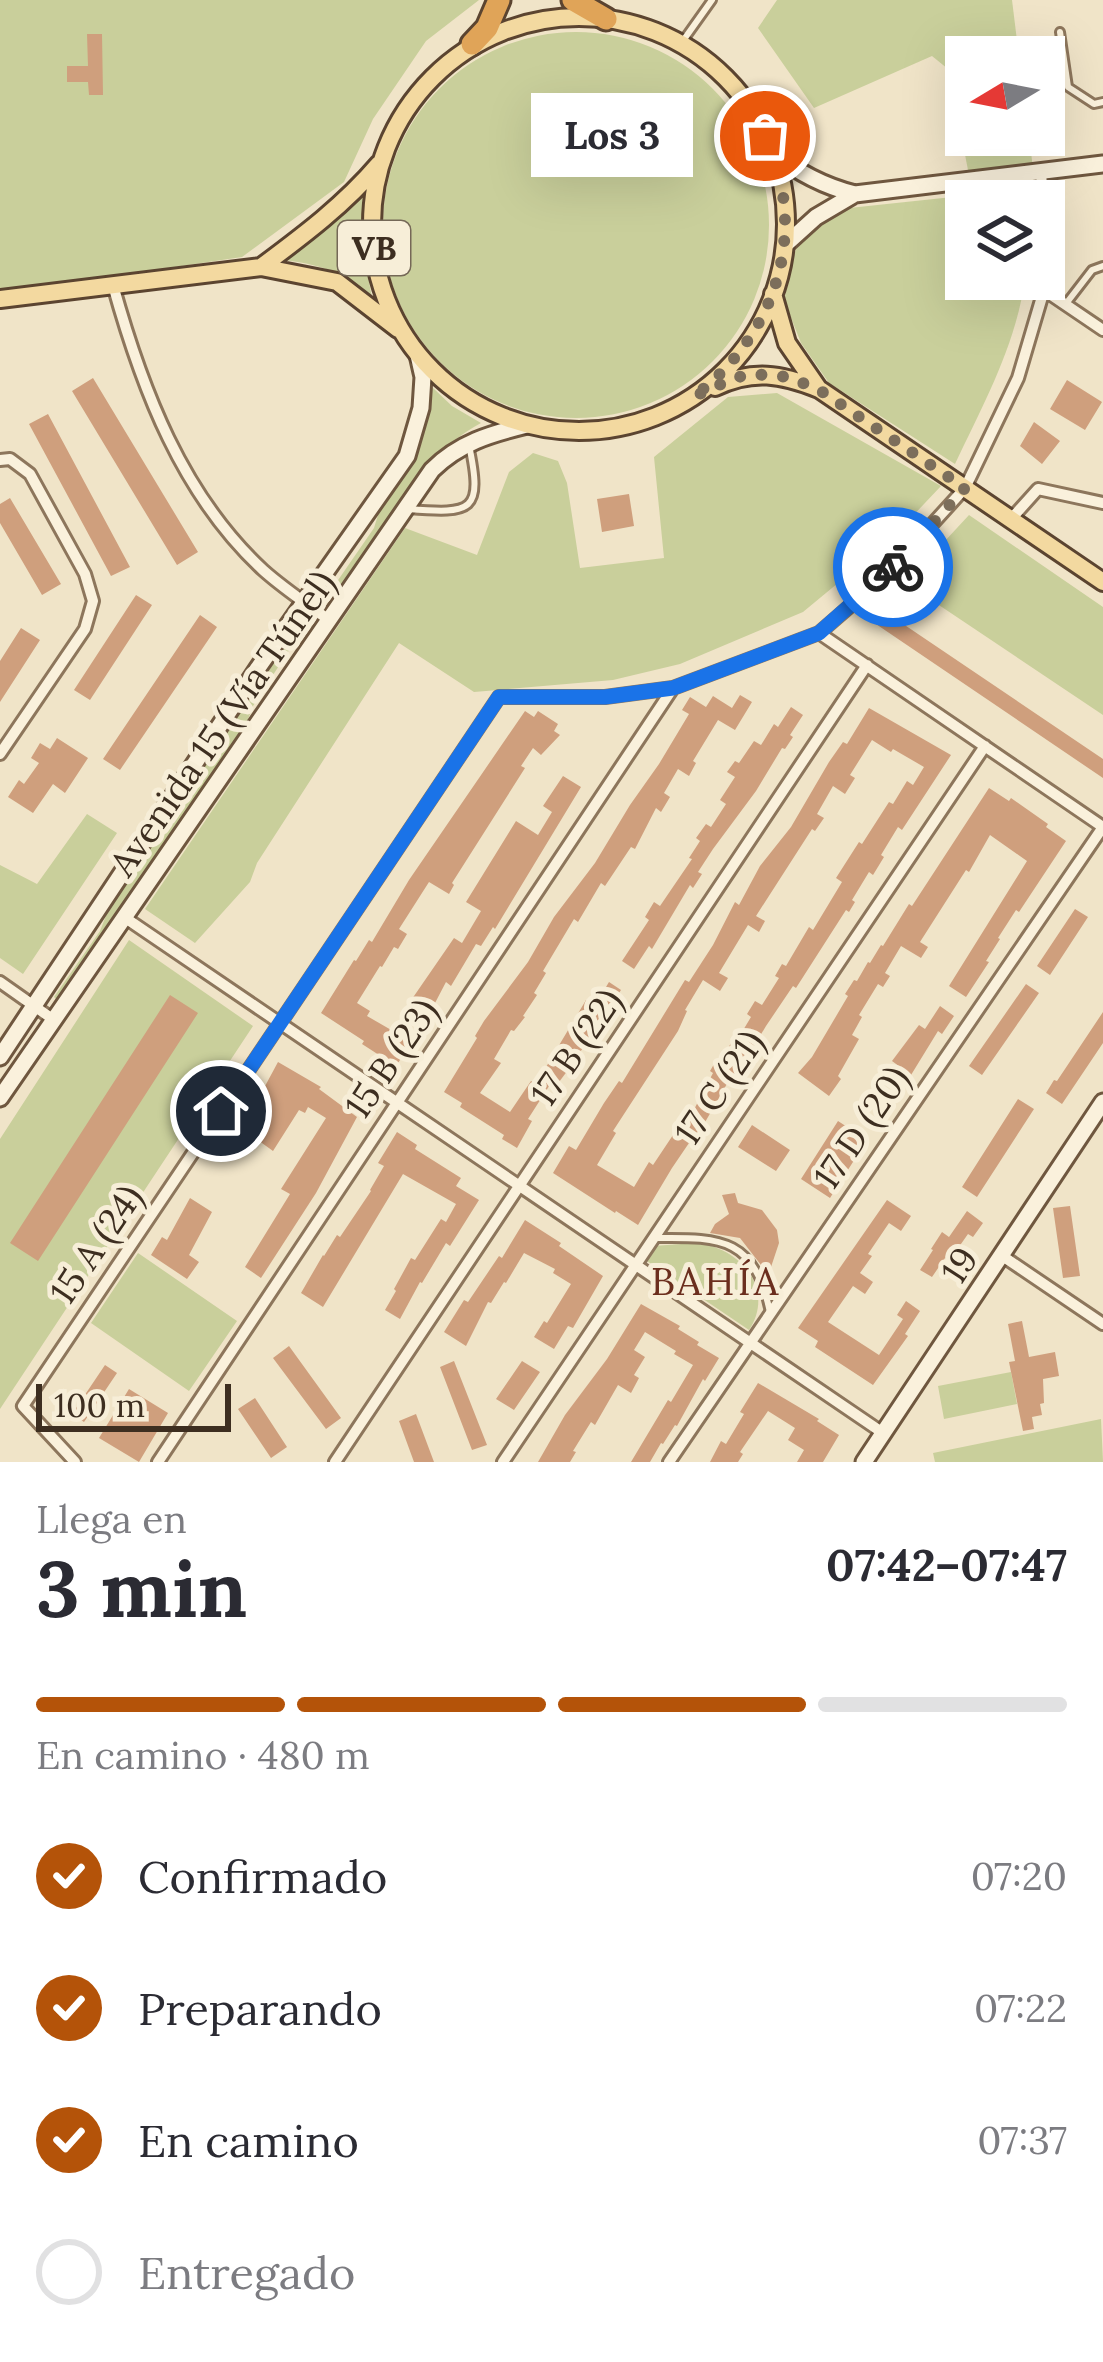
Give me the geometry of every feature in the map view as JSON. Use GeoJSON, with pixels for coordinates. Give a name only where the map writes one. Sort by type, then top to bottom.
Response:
{"type":"FeatureCollection","features":[{"type":"Feature","properties":{"kind":"highway","name":"VB"},"geometry":{"type":"LineString","coordinates":[[472,44],[487,28],[499,0]]}},
{"type":"Feature","properties":{"kind":"highway","name":"VB"},"geometry":{"type":"LineString","coordinates":[[572,0],[607,19]]}},
{"type":"Feature","properties":{"kind":"main road","name":"VB"},"geometry":{"type":"LineString","coordinates":[[693,397],[747,344],[773,294],[785,245],[783,197],[772,152],[754,116],[709,64],[650,30],[607,19],[542,21],[472,44],[421,90],[393,134],[376,188],[373,218],[374,248],[389,307],[418,355],[465,397],[526,425],[578,432],[618,428],[657,416],[734,378],[752,374],[788,377],[818,389],[1103,582]]}},
{"type":"Feature","properties":{"kind":"main road"},"geometry":{"type":"LineString","coordinates":[[772,152],[809,177],[855,194],[1103,164]]}},
{"type":"Feature","properties":{"kind":"main road"},"geometry":{"type":"LineString","coordinates":[[261,267],[325,220],[383,159]]}},
{"type":"Feature","properties":{"kind":"main road"},"geometry":{"type":"LineString","coordinates":[[785,245],[816,217],[855,194]]}},
{"type":"Feature","properties":{"kind":"main road"},"geometry":{"type":"LineString","coordinates":[[0,299],[261,267],[337,282],[404,333]]}},
{"type":"Feature","properties":{"kind":"main road","name":"VB"},"geometry":{"type":"LineString","coordinates":[[773,294],[787,343],[818,389]]}},
{"type":"Feature","properties":{"kind":"main road","name":"Avenida 15 (Vía Túnel)"},"geometry":{"type":"LineString","coordinates":[[0,1057],[407,456],[421,408],[423,377],[418,355]]}},
{"type":"Feature","properties":{"kind":"main road","name":"Avenida 15 (Vía Túnel)"},"geometry":{"type":"LineString","coordinates":[[0,1098],[431,470],[447,455],[484,435],[526,425]]}},
{"type":"Feature","properties":{"kind":"main road","name":"19"},"geometry":{"type":"LineString","coordinates":[[864,1462],[1103,1102]]}},
{"type":"Feature","properties":{"kind":"street"},"geometry":{"type":"LineString","coordinates":[[1041,172],[1042,180]]}},
{"type":"Feature","properties":{"kind":"street"},"geometry":{"type":"LineString","coordinates":[[113,285],[133,358],[179,462],[224,528],[263,571],[329,620]]}},
{"type":"Feature","properties":{"kind":"street"},"geometry":{"type":"LineString","coordinates":[[673,688],[819,633],[887,574],[965,488],[1018,378],[1041,300]]}},
{"type":"Feature","properties":{"kind":"street"},"geometry":{"type":"LineString","coordinates":[[1058,300],[1103,330]]}},
{"type":"Feature","properties":{"kind":"street"},"geometry":{"type":"LineString","coordinates":[[0,754],[85,629],[93,601],[85,574],[30,474],[5,460]]}},
{"type":"Feature","properties":{"kind":"street"},"geometry":{"type":"LineString","coordinates":[[1011,519],[1038,489],[1103,503]]}},
{"type":"Feature","properties":{"kind":"street"},"geometry":{"type":"LineString","coordinates":[[819,633],[1103,827]]}},
{"type":"Feature","properties":{"kind":"street","name":"17 B (22)"},"geometry":{"type":"LineString","coordinates":[[335,1462],[867,665]]}},
{"type":"Feature","properties":{"kind":"street","name":"15 A (24)"},"geometry":{"type":"LineString","coordinates":[[75,1462],[23,1406],[499,697],[605,697],[673,688]]}},
{"type":"Feature","properties":{"kind":"street","name":"15 B (23)"},"geometry":{"type":"LineString","coordinates":[[158,1462],[673,688]]}},
{"type":"Feature","properties":{"kind":"street","name":"17 C (21)"},"geometry":{"type":"LineString","coordinates":[[503,1462],[985,746]]}},
{"type":"Feature","properties":{"kind":"street","name":"17 D (20)"},"geometry":{"type":"LineString","coordinates":[[669,1462],[1103,827]]}},
{"type":"Feature","properties":{"kind":"street"},"geometry":{"type":"LineString","coordinates":[[124,917],[884,1433]]}},
{"type":"Feature","properties":{"kind":"street"},"geometry":{"type":"LineString","coordinates":[[0,982],[54,1020]]}},
{"type":"Feature","properties":{"kind":"street"},"geometry":{"type":"LineString","coordinates":[[1001,1255],[1103,1324]]}},
{"type":"Feature","properties":{"kind":"lane"},"geometry":{"type":"LineString","coordinates":[[680,45],[712,0]]}},
{"type":"Feature","properties":{"kind":"lane"},"geometry":{"type":"LineString","coordinates":[[1060,32],[1068,87],[1094,104],[1103,102]]}},
{"type":"Feature","properties":{"kind":"lane"},"geometry":{"type":"LineString","coordinates":[[1065,305],[1092,269],[1103,266]]}},
{"type":"Feature","properties":{"kind":"lane"},"geometry":{"type":"LineString","coordinates":[[405,509],[449,512],[466,507],[474,498],[477,482],[469,443]]}},
{"type":"Feature","properties":{"kind":"lane"},"geometry":{"type":"LineString","coordinates":[[654,1238],[731,1244],[742,1252],[764,1286],[770,1313]]}},
{"type":"Feature","properties":{"kind":"green space"},"geometry":{"type":"Polygon","coordinates":[[[0,0],[479,0],[426,41],[373,119],[344,182],[242,257],[0,293],[0,0]]]}},
{"type":"Feature","properties":{"kind":"green space"},"geometry":{"type":"Polygon","coordinates":[[[777,0],[1012,0],[1016,36],[945,36],[945,67],[932,56],[814,108],[758,28],[777,0]]]}},
{"type":"Feature","properties":{"kind":"green space"},"geometry":{"type":"Polygon","coordinates":[[[576,32],[614,35],[650,46],[713,88],[755,151],[766,187],[766,263],[755,299],[713,362],[650,404],[614,415],[576,418],[538,415],[502,404],[439,362],[397,299],[386,263],[383,225],[386,187],[397,151],[439,88],[502,46],[538,35],[576,32]]]}},
{"type":"Feature","properties":{"kind":"green space"},"geometry":{"type":"Polygon","coordinates":[[[965,156],[1031,156],[1033,169],[969,175],[965,156]]]}},
{"type":"Feature","properties":{"kind":"green space"},"geometry":{"type":"Polygon","coordinates":[[[363,193],[361,240],[373,303],[334,272],[285,260],[363,193]]]}},
{"type":"Feature","properties":{"kind":"green space"},"geometry":{"type":"Polygon","coordinates":[[[945,198],[945,300],[1022,300],[1006,351],[955,464],[829,383],[801,343],[784,300],[796,248],[840,209],[945,198]]]}},
{"type":"Feature","properties":{"kind":"green space"},"geometry":{"type":"Polygon","coordinates":[[[432,387],[481,423],[456,439],[416,479],[334,595],[334,586],[409,466],[432,387]]]}},
{"type":"Feature","properties":{"kind":"green space"},"geometry":{"type":"Polygon","coordinates":[[[777,393],[941,486],[890,540],[803,612],[680,664],[613,680],[474,692],[399,643],[257,863],[250,882],[195,943],[145,909],[405,528],[477,555],[509,472],[533,453],[558,461],[567,483],[580,568],[664,558],[654,457],[728,397],[777,393]]]}},
{"type":"Feature","properties":{"kind":"green space"},"geometry":{"type":"Polygon","coordinates":[[[969,515],[1103,607],[1103,715],[906,583],[969,515]]]}},
{"type":"Feature","properties":{"kind":"green space"},"geometry":{"type":"Polygon","coordinates":[[[297,628],[302,630],[247,722],[57,1000],[54,997],[100,931],[109,908],[297,628]]]}},
{"type":"Feature","properties":{"kind":"green space"},"geometry":{"type":"Polygon","coordinates":[[[87,814],[117,833],[23,974],[0,958],[0,865],[37,884],[87,814]]]}},
{"type":"Feature","properties":{"kind":"green space"},"geometry":{"type":"Polygon","coordinates":[[[129,940],[253,1026],[0,1409],[0,1139],[129,940]]]}},
{"type":"Feature","properties":{"kind":"green space"},"geometry":{"type":"Polygon","coordinates":[[[696,1243],[727,1253],[749,1273],[758,1300],[749,1330],[644,1259],[653,1246],[696,1243]]]}},
{"type":"Feature","properties":{"kind":"green space"},"geometry":{"type":"Polygon","coordinates":[[[138,1253],[237,1321],[189,1391],[91,1323],[138,1253]]]}},
{"type":"Feature","properties":{"kind":"green space"},"geometry":{"type":"Polygon","coordinates":[[[1011,1372],[1017,1404],[944,1419],[938,1386],[1011,1372]]]}},
{"type":"Feature","properties":{"kind":"green space"},"geometry":{"type":"Polygon","coordinates":[[[1101,1419],[1103,1462],[935,1462],[933,1453],[1101,1419]]]}},
{"type":"Feature","properties":{"kind":"building"},"geometry":{"type":"Polygon","coordinates":[[[87,34],[102,34],[103,95],[89,95],[88,82],[67,82],[67,66],[88,66],[87,34]]]}},
{"type":"Feature","properties":{"kind":"building"},"geometry":{"type":"Polygon","coordinates":[[[93,378],[198,552],[177,565],[72,391],[93,378]]]}},
{"type":"Feature","properties":{"kind":"building"},"geometry":{"type":"Polygon","coordinates":[[[1067,380],[1102,402],[1085,430],[1050,409],[1067,380]]]}},
{"type":"Feature","properties":{"kind":"building"},"geometry":{"type":"Polygon","coordinates":[[[48,414],[130,567],[111,576],[29,424],[48,414]]]}},
{"type":"Feature","properties":{"kind":"building"},"geometry":{"type":"Polygon","coordinates":[[[1034,422],[1060,441],[1042,464],[1020,446],[1034,422]]]}},
{"type":"Feature","properties":{"kind":"building"},"geometry":{"type":"Polygon","coordinates":[[[629,494],[634,526],[602,532],[597,499],[629,494]]]}},
{"type":"Feature","properties":{"kind":"building"},"geometry":{"type":"Polygon","coordinates":[[[10,498],[61,584],[42,595],[0,523],[0,504],[10,498]]]}},
{"type":"Feature","properties":{"kind":"building"},"geometry":{"type":"Polygon","coordinates":[[[136,595],[152,605],[90,700],[74,690],[136,595]]]}},
{"type":"Feature","properties":{"kind":"building"},"geometry":{"type":"Polygon","coordinates":[[[878,607],[1103,759],[1103,778],[870,620],[878,607]]]}},
{"type":"Feature","properties":{"kind":"building"},"geometry":{"type":"Polygon","coordinates":[[[200,615],[217,627],[120,770],[103,759],[200,615]]]}},
{"type":"Feature","properties":{"kind":"building"},"geometry":{"type":"Polygon","coordinates":[[[21,628],[40,640],[0,702],[0,661],[21,628]]]}},
{"type":"Feature","properties":{"kind":"building"},"geometry":{"type":"Polygon","coordinates":[[[740,695],[752,702],[735,730],[718,720],[689,776],[678,769],[664,793],[670,797],[661,812],[656,808],[635,849],[631,847],[605,886],[601,883],[578,922],[574,919],[543,971],[525,1017],[494,1059],[501,1063],[480,1093],[510,1112],[531,1081],[536,1084],[586,1000],[595,1005],[609,982],[621,990],[556,1086],[551,1083],[528,1119],[532,1121],[517,1148],[444,1092],[484,1021],[659,764],[689,714],[682,710],[690,697],[706,707],[713,696],[732,708],[740,695]]]}},
{"type":"Feature","properties":{"kind":"building"},"geometry":{"type":"Polygon","coordinates":[[[791,707],[803,715],[793,737],[634,969],[622,961],[649,920],[645,917],[654,902],[660,906],[692,859],[700,841],[696,838],[706,824],[711,827],[726,804],[720,800],[735,777],[727,772],[754,741],[761,745],[791,707]]]}},
{"type":"Feature","properties":{"kind":"building"},"geometry":{"type":"Polygon","coordinates":[[[869,708],[951,755],[902,830],[898,827],[849,912],[846,910],[766,1026],[745,1069],[732,1085],[728,1082],[638,1225],[553,1173],[569,1146],[576,1150],[619,1081],[622,1083],[685,980],[689,982],[713,945],[735,902],[739,905],[829,762],[843,742],[847,744],[869,708]],[[872,740],[850,775],[855,778],[845,794],[833,786],[817,814],[824,818],[756,916],[765,921],[759,932],[748,925],[719,973],[728,978],[720,991],[703,980],[678,1031],[613,1131],[597,1165],[634,1187],[683,1120],[687,1123],[717,1059],[736,1042],[755,1001],[762,1005],[782,964],[786,966],[809,927],[813,930],[842,882],[836,878],[859,842],[907,781],[913,785],[924,767],[872,740]]]}},
{"type":"Feature","properties":{"kind":"building"},"geometry":{"type":"Polygon","coordinates":[[[525,711],[534,717],[538,711],[558,724],[554,731],[560,735],[541,755],[533,748],[449,894],[429,882],[399,929],[407,934],[357,1003],[370,1011],[367,1016],[412,1042],[396,1066],[321,1013],[525,711]]]}},
{"type":"Feature","properties":{"kind":"building"},"geometry":{"type":"Polygon","coordinates":[[[57,738],[88,758],[65,793],[53,784],[33,813],[8,797],[39,763],[31,758],[40,743],[50,749],[57,738]]]}},
{"type":"Feature","properties":{"kind":"building"},"geometry":{"type":"Polygon","coordinates":[[[563,776],[581,787],[495,929],[481,946],[476,944],[451,986],[446,982],[424,1024],[403,1012],[454,938],[462,943],[481,911],[466,902],[516,821],[538,835],[552,812],[543,806],[563,776]]]}},
{"type":"Feature","properties":{"kind":"building"},"geometry":{"type":"Polygon","coordinates":[[[989,788],[1011,798],[1066,841],[998,938],[966,997],[949,986],[1027,861],[990,835],[920,942],[928,947],[921,958],[901,946],[885,973],[890,976],[883,987],[878,984],[859,1015],[852,1035],[859,1039],[829,1096],[798,1073],[812,1057],[854,980],[912,906],[989,788]]]}},
{"type":"Feature","properties":{"kind":"building"},"geometry":{"type":"Polygon","coordinates":[[[1075,909],[1088,917],[1050,975],[1037,966],[1075,909]]]}},
{"type":"Feature","properties":{"kind":"building"},"geometry":{"type":"Polygon","coordinates":[[[1026,984],[1039,993],[982,1075],[969,1066],[1026,984]]]}},
{"type":"Feature","properties":{"kind":"building"},"geometry":{"type":"Polygon","coordinates":[[[170,995],[198,1013],[38,1261],[10,1243],[170,995]]]}},
{"type":"Feature","properties":{"kind":"building"},"geometry":{"type":"Polygon","coordinates":[[[940,1006],[954,1016],[942,1034],[938,1031],[911,1075],[892,1061],[919,1025],[925,1029],[940,1006]]]}},
{"type":"Feature","properties":{"kind":"building"},"geometry":{"type":"Polygon","coordinates":[[[1103,1012],[1103,1043],[1062,1104],[1046,1093],[1103,1012]]]}},
{"type":"Feature","properties":{"kind":"building"},"geometry":{"type":"Polygon","coordinates":[[[278,1062],[321,1087],[357,1117],[316,1193],[261,1278],[245,1267],[290,1194],[281,1189],[326,1118],[308,1107],[305,1113],[299,1110],[273,1151],[237,1125],[246,1112],[250,1114],[278,1062]]]}},
{"type":"Feature","properties":{"kind":"building"},"geometry":{"type":"Polygon","coordinates":[[[1018,1099],[1034,1109],[977,1197],[962,1187],[1018,1099]]]}},
{"type":"Feature","properties":{"kind":"building"},"geometry":{"type":"Polygon","coordinates":[[[838,1121],[867,1140],[830,1198],[801,1179],[838,1121]]]}},
{"type":"Feature","properties":{"kind":"building"},"geometry":{"type":"Polygon","coordinates":[[[752,1125],[790,1150],[776,1171],[738,1147],[752,1125]]]}},
{"type":"Feature","properties":{"kind":"building"},"geometry":{"type":"Polygon","coordinates":[[[397,1132],[461,1178],[456,1186],[479,1200],[420,1282],[400,1319],[385,1310],[394,1289],[411,1258],[415,1260],[456,1204],[403,1174],[323,1307],[301,1293],[371,1191],[384,1166],[378,1163],[397,1132]]]}},
{"type":"Feature","properties":{"kind":"building"},"geometry":{"type":"Polygon","coordinates":[[[735,1193],[738,1203],[762,1210],[777,1230],[779,1243],[771,1267],[761,1265],[740,1238],[710,1233],[729,1214],[722,1195],[735,1193]]]}},
{"type":"Feature","properties":{"kind":"building"},"geometry":{"type":"Polygon","coordinates":[[[190,1198],[212,1212],[189,1255],[199,1262],[187,1279],[151,1255],[162,1237],[167,1240],[190,1198]]]}},
{"type":"Feature","properties":{"kind":"building"},"geometry":{"type":"Polygon","coordinates":[[[887,1200],[911,1216],[901,1231],[889,1223],[860,1273],[873,1282],[865,1294],[853,1286],[828,1322],[879,1355],[903,1319],[897,1315],[906,1301],[920,1311],[873,1385],[815,1347],[818,1341],[798,1328],[887,1200]]]}},
{"type":"Feature","properties":{"kind":"building"},"geometry":{"type":"Polygon","coordinates":[[[1070,1206],[1080,1276],[1063,1278],[1053,1208],[1070,1206]]]}},
{"type":"Feature","properties":{"kind":"building"},"geometry":{"type":"Polygon","coordinates":[[[967,1211],[983,1223],[973,1237],[968,1234],[932,1277],[920,1270],[942,1232],[949,1237],[967,1211]]]}},
{"type":"Feature","properties":{"kind":"building"},"geometry":{"type":"Polygon","coordinates":[[[525,1220],[603,1276],[573,1328],[568,1326],[554,1349],[534,1337],[571,1284],[553,1273],[555,1269],[524,1253],[488,1302],[466,1346],[444,1332],[464,1300],[468,1302],[502,1258],[525,1220]]]}},
{"type":"Feature","properties":{"kind":"building"},"geometry":{"type":"Polygon","coordinates":[[[641,1304],[680,1326],[697,1345],[719,1358],[677,1426],[650,1462],[631,1462],[693,1365],[645,1332],[634,1350],[645,1357],[634,1375],[639,1378],[631,1393],[618,1385],[570,1462],[538,1462],[565,1415],[641,1304]]]}},
{"type":"Feature","properties":{"kind":"building"},"geometry":{"type":"Polygon","coordinates":[[[1022,1321],[1029,1357],[1055,1352],[1059,1376],[1043,1379],[1042,1415],[1032,1417],[1034,1429],[1023,1431],[1009,1362],[1015,1361],[1008,1324],[1022,1321]]]}},
{"type":"Feature","properties":{"kind":"building"},"geometry":{"type":"Polygon","coordinates":[[[289,1346],[341,1418],[326,1429],[273,1358],[289,1346]]]}},
{"type":"Feature","properties":{"kind":"building"},"geometry":{"type":"Polygon","coordinates":[[[454,1361],[487,1445],[472,1450],[440,1367],[454,1361]]]}},
{"type":"Feature","properties":{"kind":"building"},"geometry":{"type":"Polygon","coordinates":[[[522,1361],[540,1372],[514,1410],[496,1399],[522,1361]]]}},
{"type":"Feature","properties":{"kind":"building"},"geometry":{"type":"Polygon","coordinates":[[[105,1365],[117,1373],[84,1422],[72,1414],[105,1365]]]}},
{"type":"Feature","properties":{"kind":"building"},"geometry":{"type":"Polygon","coordinates":[[[758,1383],[839,1435],[823,1462],[797,1462],[804,1450],[788,1440],[795,1428],[768,1411],[738,1462],[710,1462],[721,1441],[726,1444],[758,1383]]]}},
{"type":"Feature","properties":{"kind":"building"},"geometry":{"type":"Polygon","coordinates":[[[129,1389],[168,1413],[139,1462],[99,1438],[129,1389]]]}},
{"type":"Feature","properties":{"kind":"building"},"geometry":{"type":"Polygon","coordinates":[[[255,1398],[287,1447],[271,1458],[238,1409],[255,1398]]]}},
{"type":"Feature","properties":{"kind":"building"},"geometry":{"type":"Polygon","coordinates":[[[416,1414],[434,1462],[414,1462],[399,1421],[416,1414]]]}},
{"type":"Feature","properties":{"kind":"way so far"},"geometry":{"type":"LineString","coordinates":[[765,136],[783,197],[785,245],[778,276],[747,344],[693,397],[752,374],[788,377],[818,389],[965,488],[893,567]]}},
{"type":"Feature","properties":{"kind":"place","name":"Los 3"},"geometry":{"type":"Point","coordinates":[765,136]}},
{"type":"Feature","properties":{"kind":"district","name":"BAHÍA"},"geometry":{"type":"Point","coordinates":[716,1281]}},
{"type":"Feature","properties":{"kind":"route"},"geometry":{"type":"LineString","coordinates":[[221,1111],[499,697],[605,697],[673,688],[819,633],[893,567]]}}]}
